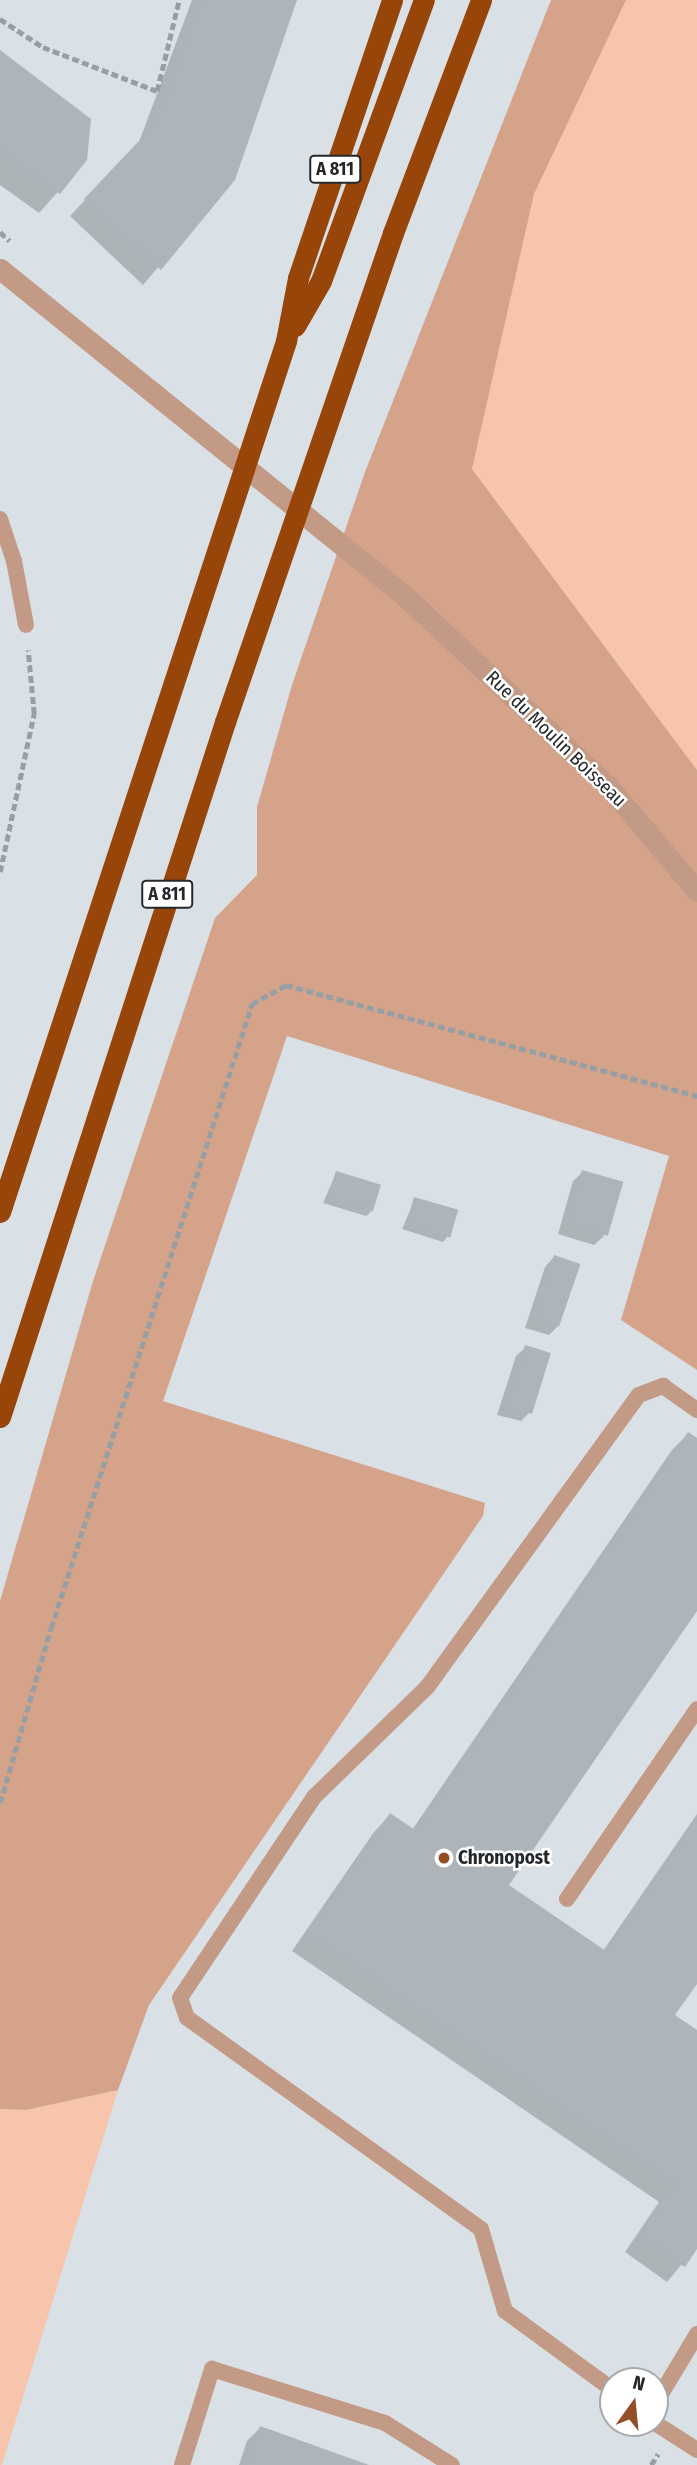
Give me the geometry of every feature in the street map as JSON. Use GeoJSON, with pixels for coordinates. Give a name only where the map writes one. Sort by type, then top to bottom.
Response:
{"type":"FeatureCollection","features":[{"type":"Feature","properties":{"kind":"highway","name":"A 811"},"geometry":{"type":"LineString","coordinates":[[0,1212],[286,341],[298,278],[392,0]]}},
{"type":"Feature","properties":{"kind":"highway"},"geometry":{"type":"LineString","coordinates":[[286,341],[321,281],[424,0]]}},
{"type":"Feature","properties":{"kind":"highway","name":"A 811"},"geometry":{"type":"LineString","coordinates":[[0,1417],[229,710],[393,233],[481,0]]}},
{"type":"Feature","properties":{"kind":"street","name":"Rue du Moulin Boisseau"},"geometry":{"type":"LineString","coordinates":[[0,269],[140,378],[406,597],[609,787],[697,891]]}},
{"type":"Feature","properties":{"kind":"lane"},"geometry":{"type":"LineString","coordinates":[[0,519],[15,561],[26,625]]}},
{"type":"Feature","properties":{"kind":"lane"},"geometry":{"type":"LineString","coordinates":[[599,2380],[505,2311],[481,2229],[187,2018],[180,1998],[314,1797],[428,1686],[639,1395],[663,1386],[697,1410]]}},
{"type":"Feature","properties":{"kind":"lane"},"geometry":{"type":"LineString","coordinates":[[568,1899],[697,1709]]}},
{"type":"Feature","properties":{"kind":"lane"},"geometry":{"type":"LineString","coordinates":[[669,2381],[697,2334]]}},
{"type":"Feature","properties":{"kind":"lane"},"geometry":{"type":"LineString","coordinates":[[182,2465],[212,2369],[385,2423],[452,2465]]}},
{"type":"Feature","properties":{"kind":"lane"},"geometry":{"type":"LineString","coordinates":[[669,2432],[697,2450]]}},
{"type":"Feature","properties":{"kind":"path"},"geometry":{"type":"LineString","coordinates":[[0,19],[43,47],[157,91],[179,0]]}},
{"type":"Feature","properties":{"kind":"path"},"geometry":{"type":"LineString","coordinates":[[0,872],[34,713],[26,625]]}},
{"type":"Feature","properties":{"kind":"path"},"geometry":{"type":"LineString","coordinates":[[0,1803],[55,1615],[252,1004],[286,985],[697,1096]]}},
{"type":"Feature","properties":{"kind":"shaded area"},"geometry":{"type":"Polygon","coordinates":[[[551,0],[626,0],[534,194],[472,469],[697,770],[697,1370],[621,1320],[669,1156],[287,1036],[163,1401],[485,1503],[483,1516],[149,2005],[118,2090],[26,2110],[0,2109],[0,1601],[93,1281],[215,918],[257,875],[257,807],[292,685],[365,472],[551,0]]]}},
{"type":"Feature","properties":{"kind":"shaded area"},"geometry":{"type":"Polygon","coordinates":[[[626,0],[697,0],[697,770],[472,469],[534,194],[626,0]]]}},
{"type":"Feature","properties":{"kind":"shaded area"},"geometry":{"type":"Polygon","coordinates":[[[118,2090],[0,2465],[0,2109],[26,2110],[118,2090]]]}},
{"type":"Feature","properties":{"kind":"building"},"geometry":{"type":"Polygon","coordinates":[[[201,0],[297,0],[235,180],[161,270],[84,199],[155,124],[201,0]]]}},
{"type":"Feature","properties":{"kind":"building"},"geometry":{"type":"Polygon","coordinates":[[[0,50],[91,119],[87,160],[60,194],[0,151],[0,50]]]}},
{"type":"Feature","properties":{"kind":"building"},"geometry":{"type":"Polygon","coordinates":[[[582,1170],[623,1182],[608,1236],[567,1224],[582,1170]]]}},
{"type":"Feature","properties":{"kind":"building"},"geometry":{"type":"Polygon","coordinates":[[[336,1171],[381,1185],[373,1212],[328,1198],[336,1171]]]}},
{"type":"Feature","properties":{"kind":"building"},"geometry":{"type":"Polygon","coordinates":[[[414,1197],[458,1210],[450,1238],[406,1225],[414,1197]]]}},
{"type":"Feature","properties":{"kind":"building"},"geometry":{"type":"Polygon","coordinates":[[[554,1255],[580,1264],[559,1327],[533,1317],[554,1255]]]}},
{"type":"Feature","properties":{"kind":"building"},"geometry":{"type":"Polygon","coordinates":[[[525,1345],[551,1353],[532,1414],[506,1406],[525,1345]]]}},
{"type":"Feature","properties":{"kind":"building","name":"Chronopost"},"geometry":{"type":"Polygon","coordinates":[[[688,1432],[697,1438],[697,1611],[509,1885],[606,1951],[697,1818],[697,1984],[675,2015],[697,2030],[697,2249],[685,2267],[640,2236],[674,2185],[307,1934],[390,1813],[415,1830],[688,1432]]]}},
{"type":"Feature","properties":{"kind":"building"},"geometry":{"type":"Polygon","coordinates":[[[260,2426],[369,2465],[247,2465],[260,2426]]]}},
{"type":"Feature","properties":{"kind":"place","name":"Chronopost"},"geometry":{"type":"Point","coordinates":[444,1858]}}]}
